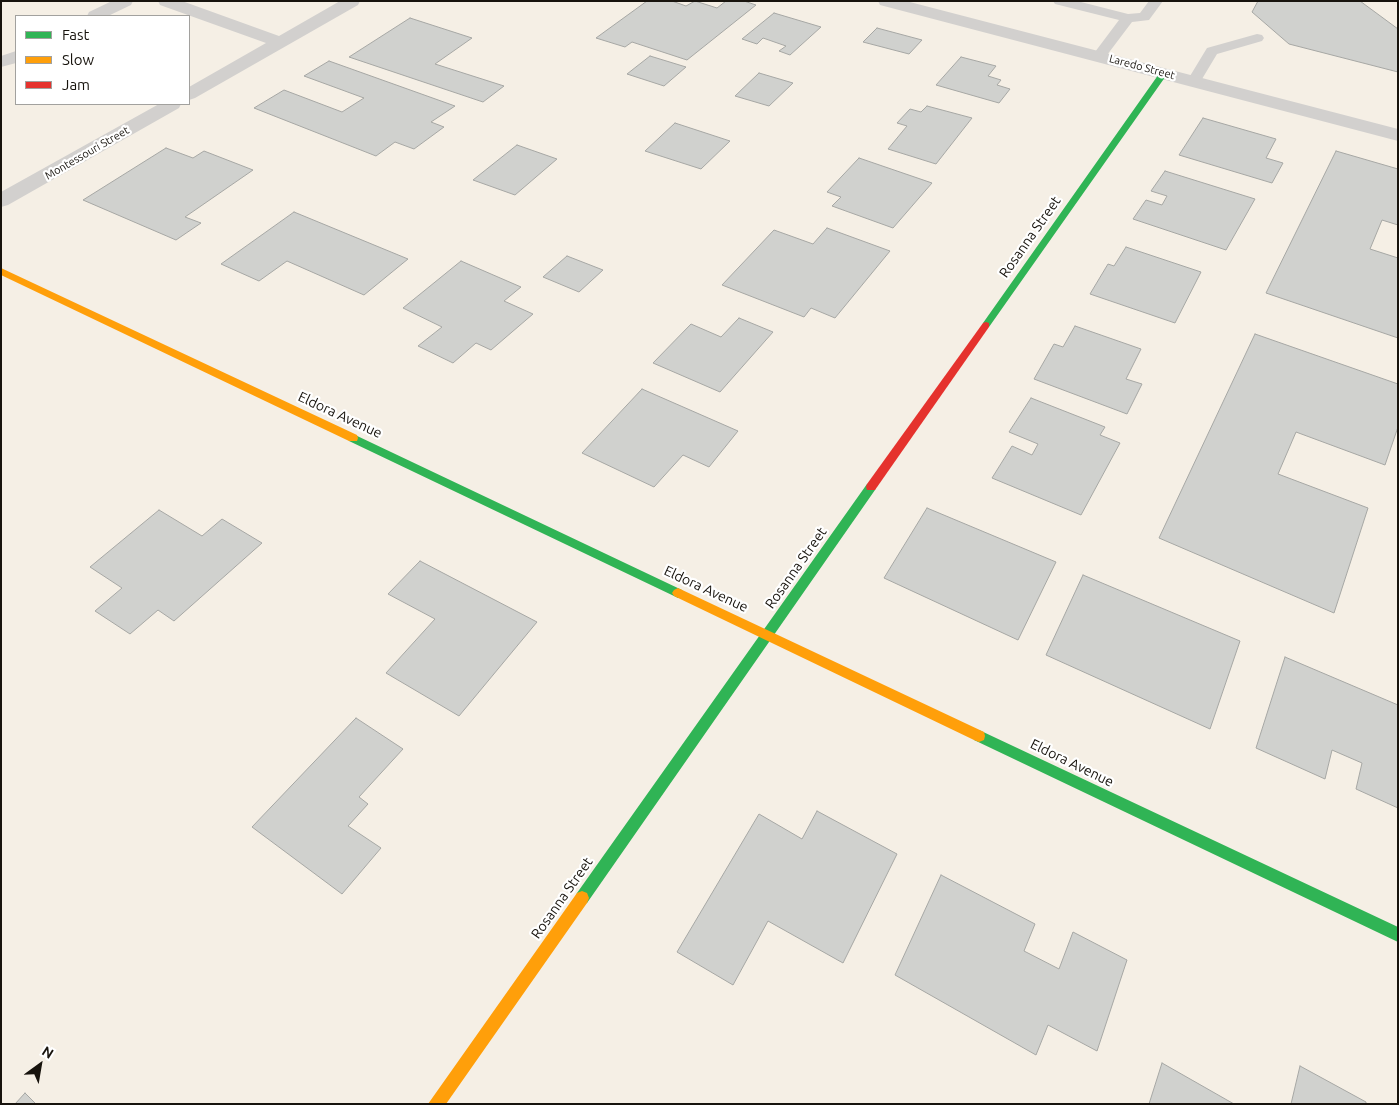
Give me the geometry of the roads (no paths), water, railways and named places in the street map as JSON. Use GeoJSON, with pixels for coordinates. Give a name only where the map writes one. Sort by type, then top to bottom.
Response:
{"type":"FeatureCollection","features":[{"type":"Feature","properties":{"kind":"street"},"geometry":{"type":"LineString","coordinates":[[97,15],[125,1]]}},
{"type":"Feature","properties":{"kind":"street"},"geometry":{"type":"LineString","coordinates":[[166,1],[280,42]]}},
{"type":"Feature","properties":{"kind":"street"},"geometry":{"type":"LineString","coordinates":[[190,93],[352,1]]}},
{"type":"Feature","properties":{"kind":"street","name":"Laredo Street"},"geometry":{"type":"LineString","coordinates":[[886,1],[1398,135]]}},
{"type":"Feature","properties":{"kind":"street","name":"Rosanna Street"},"geometry":{"type":"LineString","coordinates":[[436,1104],[1164,73]]}},
{"type":"Feature","properties":{"kind":"street","name":"Montessouri Street"},"geometry":{"type":"LineString","coordinates":[[1,201],[170,105]]}},
{"type":"Feature","properties":{"kind":"street","name":"Eldora Avenue"},"geometry":{"type":"LineString","coordinates":[[1,271],[1398,935]]}},
{"type":"Feature","properties":{"kind":"lane"},"geometry":{"type":"LineString","coordinates":[[1060,1],[1128,18],[1144,16],[1156,1]]}},
{"type":"Feature","properties":{"kind":"lane"},"geometry":{"type":"LineString","coordinates":[[1099,56],[1128,18]]}},
{"type":"Feature","properties":{"kind":"lane"},"geometry":{"type":"LineString","coordinates":[[1194,81],[1212,51],[1257,38]]}}]}
